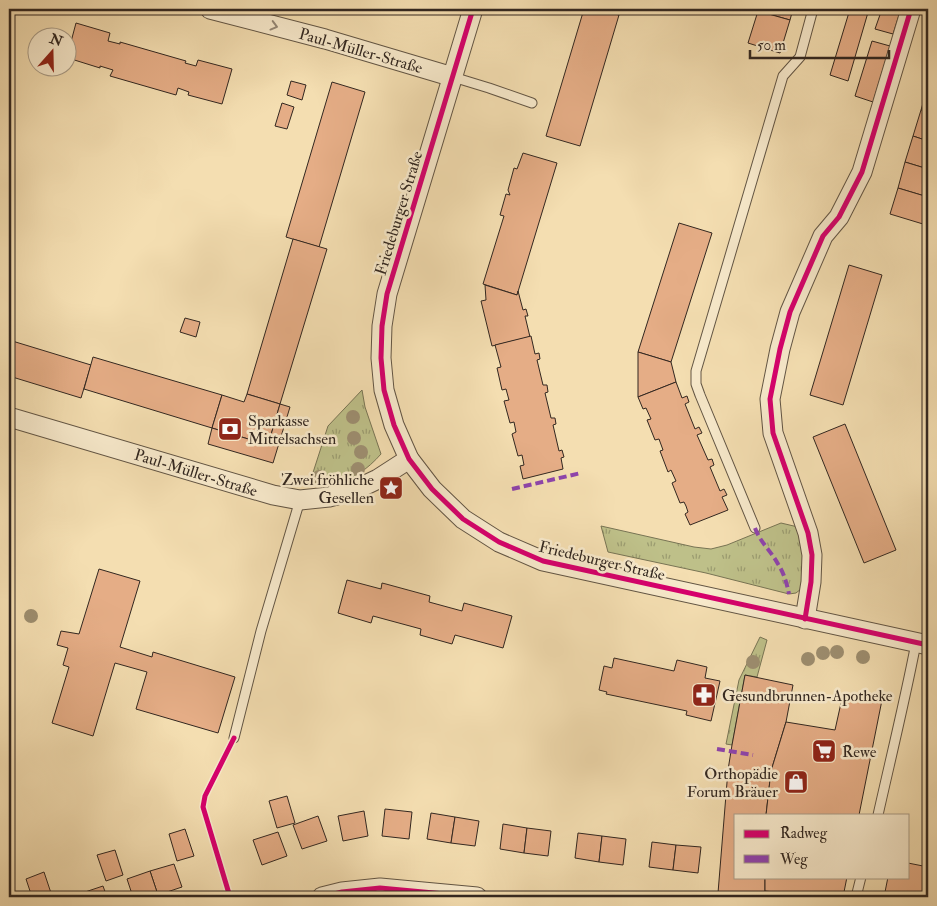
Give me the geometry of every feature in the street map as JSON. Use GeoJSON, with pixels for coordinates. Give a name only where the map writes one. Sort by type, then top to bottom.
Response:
{"type":"FeatureCollection","features":[{"type":"Feature","properties":{"kind":"street","name":"Paul-Müller-Straße"},"geometry":{"type":"LineString","coordinates":[[210,9],[326,39],[453,77]]}},
{"type":"Feature","properties":{"kind":"street","name":"Friedeburger Straße"},"geometry":{"type":"LineString","coordinates":[[473,9],[387,294],[382,326],[380,358],[384,390],[394,425],[408,459],[432,489],[463,519],[499,542],[543,561],[922,644]]}},
{"type":"Feature","properties":{"kind":"street"},"geometry":{"type":"LineString","coordinates":[[805,619],[811,582],[812,555],[808,533],[772,433],[770,398],[790,312],[823,236],[839,217],[862,172],[911,9]]}},
{"type":"Feature","properties":{"kind":"street","name":"Paul-Müller-Straße"},"geometry":{"type":"LineString","coordinates":[[9,417],[273,495],[300,500],[329,498],[355,490],[378,479],[408,459]]}},
{"type":"Feature","properties":{"kind":"street"},"geometry":{"type":"LineString","coordinates":[[322,897],[342,892],[380,888],[476,897]]}},
{"type":"Feature","properties":{"kind":"lane"},"geometry":{"type":"LineString","coordinates":[[755,528],[700,395],[696,384],[696,371],[783,76],[800,57],[813,9]]}},
{"type":"Feature","properties":{"kind":"lane"},"geometry":{"type":"LineString","coordinates":[[453,77],[532,103]]}},
{"type":"Feature","properties":{"kind":"lane"},"geometry":{"type":"LineString","coordinates":[[234,738],[261,631],[300,500]]}},
{"type":"Feature","properties":{"kind":"lane"},"geometry":{"type":"LineString","coordinates":[[878,814],[896,731],[922,644]]}},
{"type":"Feature","properties":{"kind":"lane"},"geometry":{"type":"LineString","coordinates":[[856,897],[861,878]]}},
{"type":"Feature","properties":{"kind":"green space"},"geometry":{"type":"Polygon","coordinates":[[[362,390],[365,407],[381,454],[364,470],[345,481],[330,485],[309,485],[328,426],[362,390]]]}},
{"type":"Feature","properties":{"kind":"green space"},"geometry":{"type":"Polygon","coordinates":[[[781,523],[798,527],[803,545],[803,581],[801,589],[796,593],[789,594],[706,573],[608,552],[601,526],[694,547],[711,549],[727,545],[781,523]]]}},
{"type":"Feature","properties":{"kind":"green space"},"geometry":{"type":"Polygon","coordinates":[[[760,637],[767,640],[757,677],[745,675],[732,745],[726,744],[739,680],[760,637]]]}},
{"type":"Feature","properties":{"kind":"building"},"geometry":{"type":"Polygon","coordinates":[[[379,9],[396,9],[395,13],[379,9]]]}},
{"type":"Feature","properties":{"kind":"building"},"geometry":{"type":"Polygon","coordinates":[[[584,9],[598,9],[619,15],[580,146],[546,136],[584,9]]]}},
{"type":"Feature","properties":{"kind":"building"},"geometry":{"type":"Polygon","coordinates":[[[598,9],[621,9],[619,15],[598,9]]]}},
{"type":"Feature","properties":{"kind":"building"},"geometry":{"type":"Polygon","coordinates":[[[758,9],[793,9],[790,20],[758,11],[758,9]]]}},
{"type":"Feature","properties":{"kind":"building"},"geometry":{"type":"Polygon","coordinates":[[[850,9],[869,9],[848,81],[830,75],[850,9]]]}},
{"type":"Feature","properties":{"kind":"building"},"geometry":{"type":"Polygon","coordinates":[[[882,9],[901,9],[893,34],[875,29],[882,9]]]}},
{"type":"Feature","properties":{"kind":"building"},"geometry":{"type":"Polygon","coordinates":[[[758,11],[790,20],[780,53],[748,43],[758,11]]]}},
{"type":"Feature","properties":{"kind":"building"},"geometry":{"type":"Polygon","coordinates":[[[76,23],[110,33],[108,41],[120,44],[120,42],[186,61],[185,63],[196,66],[198,60],[232,69],[222,104],[188,95],[189,92],[178,88],[176,95],[110,76],[113,70],[78,61],[78,28],[75,28],[76,23]]]}},
{"type":"Feature","properties":{"kind":"building"},"geometry":{"type":"Polygon","coordinates":[[[872,41],[890,46],[873,102],[855,96],[872,41]]]}},
{"type":"Feature","properties":{"kind":"building"},"geometry":{"type":"Polygon","coordinates":[[[291,81],[306,85],[302,100],[287,95],[291,81]]]}},
{"type":"Feature","properties":{"kind":"building"},"geometry":{"type":"Polygon","coordinates":[[[332,82],[365,92],[319,247],[286,237],[332,82]]]}},
{"type":"Feature","properties":{"kind":"building"},"geometry":{"type":"Polygon","coordinates":[[[928,86],[928,112],[921,110],[928,86]]]}},
{"type":"Feature","properties":{"kind":"building"},"geometry":{"type":"Polygon","coordinates":[[[282,103],[294,107],[287,129],[275,126],[282,103]]]}},
{"type":"Feature","properties":{"kind":"building"},"geometry":{"type":"Polygon","coordinates":[[[921,110],[928,112],[928,141],[913,136],[921,110]]]}},
{"type":"Feature","properties":{"kind":"building"},"geometry":{"type":"Polygon","coordinates":[[[913,136],[928,141],[928,169],[905,162],[913,136]]]}},
{"type":"Feature","properties":{"kind":"building"},"geometry":{"type":"Polygon","coordinates":[[[523,153],[557,163],[517,295],[483,284],[504,216],[500,215],[506,194],[510,195],[508,190],[514,168],[517,169],[523,153]]]}},
{"type":"Feature","properties":{"kind":"building"},"geometry":{"type":"Polygon","coordinates":[[[905,162],[928,169],[928,197],[898,188],[905,162]]]}},
{"type":"Feature","properties":{"kind":"building"},"geometry":{"type":"Polygon","coordinates":[[[898,188],[928,197],[928,207],[923,224],[890,214],[898,188]]]}},
{"type":"Feature","properties":{"kind":"building"},"geometry":{"type":"Polygon","coordinates":[[[679,223],[712,233],[671,362],[638,352],[679,223]]]}},
{"type":"Feature","properties":{"kind":"building"},"geometry":{"type":"Polygon","coordinates":[[[293,239],[327,249],[280,404],[247,394],[293,239]]]}},
{"type":"Feature","properties":{"kind":"building"},"geometry":{"type":"Polygon","coordinates":[[[849,265],[882,275],[843,405],[810,395],[849,265]]]}},
{"type":"Feature","properties":{"kind":"building"},"geometry":{"type":"Polygon","coordinates":[[[485,285],[517,295],[518,291],[523,310],[526,309],[528,316],[525,316],[530,337],[492,346],[481,301],[486,300],[485,285]]]}},
{"type":"Feature","properties":{"kind":"building"},"geometry":{"type":"Polygon","coordinates":[[[185,318],[200,322],[196,337],[180,332],[185,318]]]}},
{"type":"Feature","properties":{"kind":"building"},"geometry":{"type":"Polygon","coordinates":[[[531,336],[535,354],[539,353],[540,359],[537,360],[543,385],[547,385],[548,392],[545,393],[551,418],[555,418],[556,424],[553,425],[559,451],[562,450],[564,457],[561,458],[563,469],[523,479],[520,466],[524,465],[522,455],[518,456],[512,434],[516,432],[514,422],[510,423],[504,401],[509,400],[506,389],[502,390],[497,368],[501,367],[495,345],[531,336]]]}},
{"type":"Feature","properties":{"kind":"building"},"geometry":{"type":"Polygon","coordinates":[[[9,340],[91,365],[81,398],[9,376],[9,340]]]}},
{"type":"Feature","properties":{"kind":"building"},"geometry":{"type":"Polygon","coordinates":[[[638,352],[671,362],[676,382],[638,397],[638,352]]]}},
{"type":"Feature","properties":{"kind":"building"},"geometry":{"type":"Polygon","coordinates":[[[93,357],[222,395],[212,428],[84,389],[93,357]]]}},
{"type":"Feature","properties":{"kind":"building"},"geometry":{"type":"Polygon","coordinates":[[[676,382],[682,398],[687,396],[689,402],[685,404],[695,429],[699,427],[702,433],[697,435],[708,460],[712,459],[714,465],[710,467],[720,491],[724,489],[727,495],[722,497],[728,510],[690,525],[685,514],[688,512],[686,506],[684,502],[680,503],[672,483],[676,481],[671,470],[668,472],[660,451],[663,450],[659,439],[655,440],[647,420],[651,419],[646,408],[643,409],[638,397],[676,382]]]}},
{"type":"Feature","properties":{"kind":"building"},"geometry":{"type":"Polygon","coordinates":[[[247,394],[280,404],[268,445],[212,428],[222,395],[244,402],[247,394]]]}},
{"type":"Feature","properties":{"kind":"building"},"geometry":{"type":"Polygon","coordinates":[[[280,404],[290,407],[273,463],[208,444],[212,428],[268,445],[280,404]]]}},
{"type":"Feature","properties":{"kind":"building"},"geometry":{"type":"Polygon","coordinates":[[[845,424],[896,550],[864,563],[813,437],[845,424]]]}},
{"type":"Feature","properties":{"kind":"building"},"geometry":{"type":"Polygon","coordinates":[[[99,569],[140,581],[120,647],[152,657],[153,652],[235,677],[218,733],[136,709],[147,672],[115,663],[93,736],[52,723],[69,667],[63,665],[68,648],[57,645],[61,631],[79,634],[99,569]]]}},
{"type":"Feature","properties":{"kind":"building"},"geometry":{"type":"Polygon","coordinates":[[[347,580],[381,589],[382,583],[386,584],[430,596],[429,602],[462,611],[464,603],[512,616],[503,648],[455,635],[452,644],[420,635],[421,629],[373,616],[371,623],[338,613],[347,580]]]}},
{"type":"Feature","properties":{"kind":"building"},"geometry":{"type":"Polygon","coordinates":[[[614,658],[674,671],[677,660],[707,667],[705,678],[720,681],[711,721],[686,715],[687,711],[606,694],[607,692],[599,690],[604,666],[612,668],[614,658]]]}},
{"type":"Feature","properties":{"kind":"building"},"geometry":{"type":"Polygon","coordinates":[[[745,675],[793,685],[786,722],[771,771],[766,814],[734,814],[734,878],[765,878],[765,897],[718,893],[728,770],[745,675]]]}},
{"type":"Feature","properties":{"kind":"building","name":"Rewe"},"geometry":{"type":"Polygon","coordinates":[[[843,694],[883,695],[859,814],[766,814],[771,771],[786,722],[835,730],[843,694]]]}},
{"type":"Feature","properties":{"kind":"building"},"geometry":{"type":"Polygon","coordinates":[[[9,762],[14,779],[9,781],[9,762]]]}},
{"type":"Feature","properties":{"kind":"building"},"geometry":{"type":"Polygon","coordinates":[[[287,796],[295,823],[277,828],[269,801],[287,796]]]}},
{"type":"Feature","properties":{"kind":"building"},"geometry":{"type":"Polygon","coordinates":[[[385,809],[412,812],[409,839],[382,836],[385,809]]]}},
{"type":"Feature","properties":{"kind":"building"},"geometry":{"type":"Polygon","coordinates":[[[364,811],[368,836],[343,841],[338,816],[364,811]]]}},
{"type":"Feature","properties":{"kind":"building"},"geometry":{"type":"Polygon","coordinates":[[[431,813],[455,817],[451,843],[427,839],[431,813]]]}},
{"type":"Feature","properties":{"kind":"building"},"geometry":{"type":"Polygon","coordinates":[[[318,816],[327,841],[302,849],[293,825],[318,816]]]}},
{"type":"Feature","properties":{"kind":"building"},"geometry":{"type":"Polygon","coordinates":[[[455,817],[479,821],[475,846],[451,843],[455,817]]]}},
{"type":"Feature","properties":{"kind":"building"},"geometry":{"type":"Polygon","coordinates":[[[503,824],[527,828],[524,853],[500,849],[503,824]]]}},
{"type":"Feature","properties":{"kind":"building"},"geometry":{"type":"Polygon","coordinates":[[[527,828],[551,831],[548,856],[524,853],[527,828]]]}},
{"type":"Feature","properties":{"kind":"building"},"geometry":{"type":"Polygon","coordinates":[[[185,829],[194,856],[177,861],[169,834],[185,829]]]}},
{"type":"Feature","properties":{"kind":"building"},"geometry":{"type":"Polygon","coordinates":[[[278,832],[287,856],[262,865],[253,840],[278,832]]]}},
{"type":"Feature","properties":{"kind":"building"},"geometry":{"type":"Polygon","coordinates":[[[578,833],[602,836],[599,862],[575,858],[578,833]]]}},
{"type":"Feature","properties":{"kind":"building"},"geometry":{"type":"Polygon","coordinates":[[[602,836],[626,839],[623,865],[599,862],[602,836]]]}},
{"type":"Feature","properties":{"kind":"building"},"geometry":{"type":"Polygon","coordinates":[[[652,842],[676,845],[673,870],[649,867],[652,842]]]}},
{"type":"Feature","properties":{"kind":"building"},"geometry":{"type":"Polygon","coordinates":[[[676,845],[701,847],[698,873],[673,870],[676,845]]]}},
{"type":"Feature","properties":{"kind":"building"},"geometry":{"type":"Polygon","coordinates":[[[115,850],[123,875],[106,881],[97,855],[115,850]]]}},
{"type":"Feature","properties":{"kind":"building"},"geometry":{"type":"Polygon","coordinates":[[[910,863],[928,867],[928,897],[884,897],[888,878],[910,878],[910,863]]]}},
{"type":"Feature","properties":{"kind":"building"},"geometry":{"type":"Polygon","coordinates":[[[174,864],[182,887],[158,895],[150,871],[174,864]]]}},
{"type":"Feature","properties":{"kind":"building"},"geometry":{"type":"Polygon","coordinates":[[[150,871],[158,895],[133,897],[127,879],[150,871]]]}},
{"type":"Feature","properties":{"kind":"building"},"geometry":{"type":"Polygon","coordinates":[[[44,872],[52,896],[32,897],[26,879],[44,872]]]}},
{"type":"Feature","properties":{"kind":"building"},"geometry":{"type":"Polygon","coordinates":[[[765,878],[847,878],[843,897],[822,897],[765,891],[765,878]]]}},
{"type":"Feature","properties":{"kind":"building"},"geometry":{"type":"Polygon","coordinates":[[[103,886],[107,897],[80,897],[79,894],[103,886]]]}},
{"type":"Feature","properties":{"kind":"marked path"},"geometry":{"type":"LineString","coordinates":[[925,248],[928,244]]}},
{"type":"Feature","properties":{"kind":"marked path"},"geometry":{"type":"LineString","coordinates":[[512,489],[581,473]]}},
{"type":"Feature","properties":{"kind":"marked path"},"geometry":{"type":"LineString","coordinates":[[755,528],[780,567],[789,594]]}},
{"type":"Feature","properties":{"kind":"marked path"},"geometry":{"type":"LineString","coordinates":[[717,749],[753,755]]}},
{"type":"Feature","properties":{"kind":"cycle path"},"geometry":{"type":"LineString","coordinates":[[473,9],[387,294],[382,326],[381,358],[384,390],[394,425],[409,459],[432,489],[463,519],[499,542],[543,561],[928,645]]}},
{"type":"Feature","properties":{"kind":"cycle path"},"geometry":{"type":"LineString","coordinates":[[805,619],[811,582],[812,555],[808,533],[773,433],[770,399],[790,312],[823,236],[839,217],[862,172],[911,9]]}},
{"type":"Feature","properties":{"kind":"cycle path"},"geometry":{"type":"LineString","coordinates":[[230,897],[203,807],[205,796],[234,738]]}},
{"type":"Feature","properties":{"kind":"cycle path"},"geometry":{"type":"LineString","coordinates":[[322,897],[342,892],[380,888],[477,897]]}},
{"type":"Feature","properties":{"kind":"place","name":"Sparkasse Mittelsachsen"},"geometry":{"type":"Point","coordinates":[230,429]}},
{"type":"Feature","properties":{"kind":"place","name":"Zwei fröhliche Gesellen"},"geometry":{"type":"Point","coordinates":[391,488]}},
{"type":"Feature","properties":{"kind":"place","name":"Gesundbrunnen-Apotheke"},"geometry":{"type":"Point","coordinates":[704,695]}},
{"type":"Feature","properties":{"kind":"place","name":"Rewe"},"geometry":{"type":"Point","coordinates":[824,751]}},
{"type":"Feature","properties":{"kind":"place","name":"Orthopädie Forum Bräuer"},"geometry":{"type":"Point","coordinates":[796,782]}}]}
